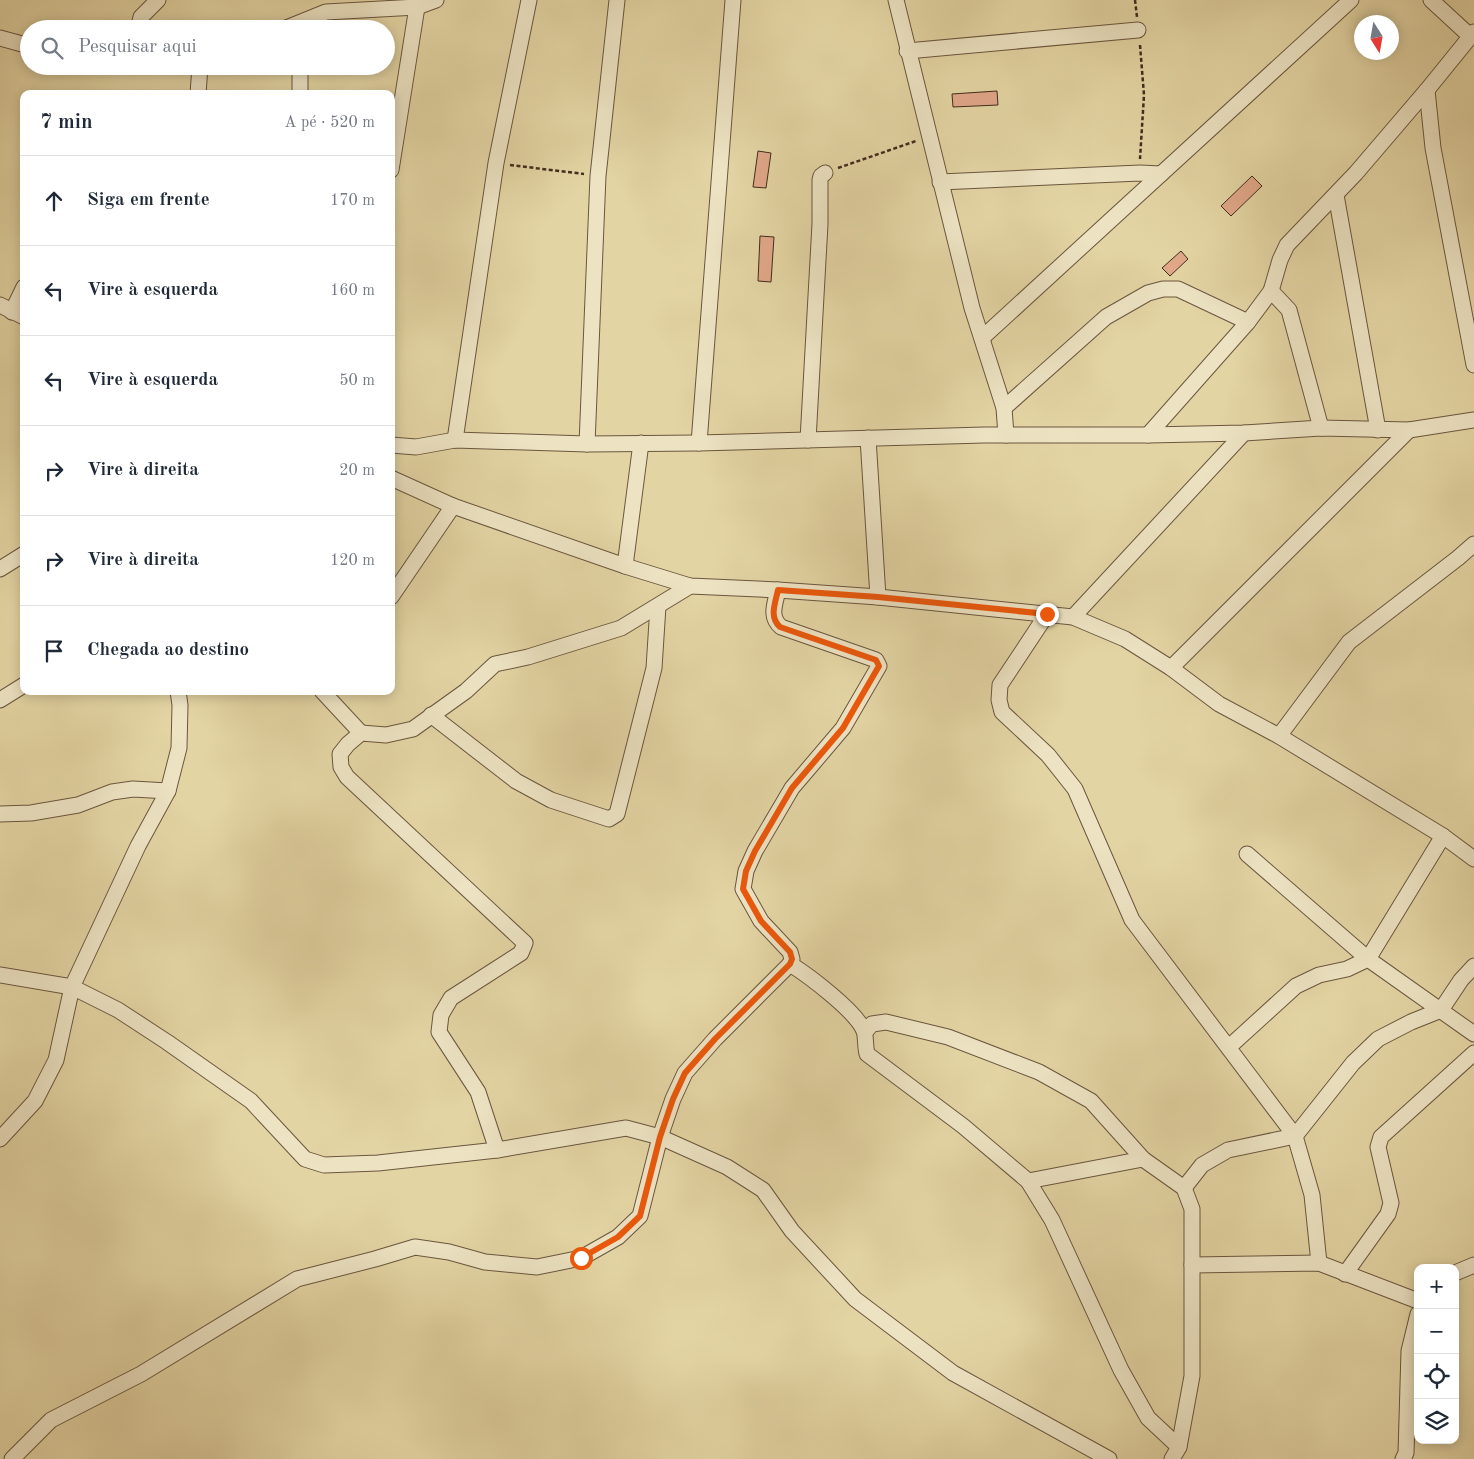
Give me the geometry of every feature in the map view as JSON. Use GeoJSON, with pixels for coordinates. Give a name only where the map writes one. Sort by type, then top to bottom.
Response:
{"type":"FeatureCollection","features":[{"type":"Feature","properties":{"kind":"street"},"geometry":{"type":"LineString","coordinates":[[140,20],[158,0]]}},
{"type":"Feature","properties":{"kind":"street"},"geometry":{"type":"LineString","coordinates":[[312,20],[326,12],[418,7],[436,0]]}},
{"type":"Feature","properties":{"kind":"street"},"geometry":{"type":"LineString","coordinates":[[456,440],[496,163],[530,0]]}},
{"type":"Feature","properties":{"kind":"street"},"geometry":{"type":"LineString","coordinates":[[588,444],[598,176],[617,0]]}},
{"type":"Feature","properties":{"kind":"street"},"geometry":{"type":"LineString","coordinates":[[699,443],[733,0]]}},
{"type":"Feature","properties":{"kind":"street"},"geometry":{"type":"LineString","coordinates":[[896,0],[907,51],[972,308],[1004,408],[1006,435]]}},
{"type":"Feature","properties":{"kind":"street"},"geometry":{"type":"LineString","coordinates":[[982,338],[1351,0]]}},
{"type":"Feature","properties":{"kind":"street"},"geometry":{"type":"LineString","coordinates":[[1148,435],[1248,322],[1271,292],[1280,260],[1287,246],[1336,195],[1427,90],[1472,34],[1431,0]]}},
{"type":"Feature","properties":{"kind":"street"},"geometry":{"type":"LineString","coordinates":[[395,146],[418,7]]}},
{"type":"Feature","properties":{"kind":"street"},"geometry":{"type":"LineString","coordinates":[[907,51],[1138,30]]}},
{"type":"Feature","properties":{"kind":"street"},"geometry":{"type":"LineString","coordinates":[[0,38],[20,44]]}},
{"type":"Feature","properties":{"kind":"street"},"geometry":{"type":"LineString","coordinates":[[198,90],[199,75]]}},
{"type":"Feature","properties":{"kind":"street"},"geometry":{"type":"LineString","coordinates":[[300,75],[300,90]]}},
{"type":"Feature","properties":{"kind":"street"},"geometry":{"type":"LineString","coordinates":[[1427,90],[1433,148],[1474,365]]}},
{"type":"Feature","properties":{"kind":"street"},"geometry":{"type":"LineString","coordinates":[[808,440],[820,224],[820,180],[821,176],[825,173]]}},
{"type":"Feature","properties":{"kind":"street"},"geometry":{"type":"LineString","coordinates":[[940,182],[1140,173],[1161,174]]}},
{"type":"Feature","properties":{"kind":"street"},"geometry":{"type":"LineString","coordinates":[[1336,195],[1378,430]]}},
{"type":"Feature","properties":{"kind":"street"},"geometry":{"type":"LineString","coordinates":[[1004,408],[1106,317],[1148,293],[1163,289],[1178,289],[1248,322]]}},
{"type":"Feature","properties":{"kind":"street"},"geometry":{"type":"LineString","coordinates":[[1271,292],[1289,310],[1321,428]]}},
{"type":"Feature","properties":{"kind":"street"},"geometry":{"type":"LineString","coordinates":[[12,311],[20,295]]}},
{"type":"Feature","properties":{"kind":"street"},"geometry":{"type":"LineString","coordinates":[[395,445],[416,447],[456,440],[641,444],[1006,435],[1244,433],[1321,428],[1410,430],[1474,420]]}},
{"type":"Feature","properties":{"kind":"street"},"geometry":{"type":"LineString","coordinates":[[1170,668],[1410,430]]}},
{"type":"Feature","properties":{"kind":"street"},"geometry":{"type":"LineString","coordinates":[[1073,617],[1244,433]]}},
{"type":"Feature","properties":{"kind":"street"},"geometry":{"type":"LineString","coordinates":[[868,438],[878,597]]}},
{"type":"Feature","properties":{"kind":"street"},"geometry":{"type":"LineString","coordinates":[[625,566],[641,444]]}},
{"type":"Feature","properties":{"kind":"street"},"geometry":{"type":"LineString","coordinates":[[395,480],[453,506],[625,566],[690,586],[878,597],[1073,617],[1125,639],[1170,668],[1219,704],[1279,736],[1443,836],[1474,858]]}},
{"type":"Feature","properties":{"kind":"street"},"geometry":{"type":"LineString","coordinates":[[395,591],[453,506]]}},
{"type":"Feature","properties":{"kind":"street"},"geometry":{"type":"LineString","coordinates":[[1279,736],[1349,642],[1474,544]]}},
{"type":"Feature","properties":{"kind":"street"},"geometry":{"type":"LineString","coordinates":[[0,569],[20,556]]}},
{"type":"Feature","properties":{"kind":"street"},"geometry":{"type":"LineString","coordinates":[[496,1150],[478,1092],[439,1032],[442,1015],[451,998],[521,953],[525,943],[347,776],[341,767],[340,754],[361,733],[386,734],[413,729],[466,691],[495,664],[528,657],[621,628],[690,586]]}},
{"type":"Feature","properties":{"kind":"street"},"geometry":{"type":"LineString","coordinates":[[12,1459],[50,1420],[141,1374],[297,1279],[415,1247],[449,1252],[485,1262],[537,1267],[581,1258],[618,1237],[640,1216],[660,1137],[673,1099],[685,1073],[715,1039],[790,964],[792,959],[790,952],[761,921],[743,889],[746,871],[755,851],[792,788],[843,728],[879,666],[876,660],[780,627],[775,622],[774,614],[778,590]]}},
{"type":"Feature","properties":{"kind":"street"},"geometry":{"type":"LineString","coordinates":[[431,715],[516,781],[551,800],[609,819],[614,818],[617,814],[654,668],[658,606]]}},
{"type":"Feature","properties":{"kind":"street"},"geometry":{"type":"LineString","coordinates":[[1047,614],[1000,685],[999,700],[1002,712],[1048,754],[1075,789],[1132,920],[1294,1136],[1312,1195],[1318,1263]]}},
{"type":"Feature","properties":{"kind":"street"},"geometry":{"type":"LineString","coordinates":[[0,700],[20,688]]}},
{"type":"Feature","properties":{"kind":"street"},"geometry":{"type":"LineString","coordinates":[[0,1139],[35,1101],[56,1060],[72,987],[138,846],[168,791],[179,748],[179,695]]}},
{"type":"Feature","properties":{"kind":"street"},"geometry":{"type":"LineString","coordinates":[[328,695],[361,733]]}},
{"type":"Feature","properties":{"kind":"street"},"geometry":{"type":"LineString","coordinates":[[0,814],[31,813],[78,805],[112,792],[133,789],[168,791]]}},
{"type":"Feature","properties":{"kind":"street"},"geometry":{"type":"LineString","coordinates":[[1229,1047],[1296,986],[1319,975],[1347,969],[1368,959],[1443,836]]}},
{"type":"Feature","properties":{"kind":"street"},"geometry":{"type":"LineString","coordinates":[[1247,854],[1368,959],[1474,1034]]}},
{"type":"Feature","properties":{"kind":"street"},"geometry":{"type":"LineString","coordinates":[[790,964],[809,975],[850,1012],[865,1032]]}},
{"type":"Feature","properties":{"kind":"street"},"geometry":{"type":"LineString","coordinates":[[1184,1188],[1202,1165],[1228,1150],[1294,1136],[1353,1063],[1378,1039],[1440,1010],[1461,980],[1474,966]]}},
{"type":"Feature","properties":{"kind":"street"},"geometry":{"type":"LineString","coordinates":[[0,975],[72,987],[118,1010],[251,1101],[305,1159],[324,1165],[378,1163],[496,1150],[626,1128],[660,1137],[727,1167],[763,1190],[792,1231],[855,1299],[953,1373],[1109,1459]]}},
{"type":"Feature","properties":{"kind":"street"},"geometry":{"type":"LineString","coordinates":[[886,1022],[948,1037],[1039,1072],[1090,1101],[1143,1159],[1184,1188],[1192,1209],[1192,1376],[1175,1453],[1148,1418],[1121,1370],[1052,1220],[1028,1181],[963,1126],[867,1054],[864,1045],[865,1032],[872,1024],[886,1022]]}},
{"type":"Feature","properties":{"kind":"street"},"geometry":{"type":"LineString","coordinates":[[1345,1274],[1388,1214],[1391,1203],[1378,1147],[1381,1137],[1474,1053]]}},
{"type":"Feature","properties":{"kind":"street"},"geometry":{"type":"LineString","coordinates":[[1028,1181],[1143,1159]]}},
{"type":"Feature","properties":{"kind":"street"},"geometry":{"type":"LineString","coordinates":[[1192,1265],[1318,1263],[1414,1300]]}},
{"type":"Feature","properties":{"kind":"street"},"geometry":{"type":"LineString","coordinates":[[1459,1271],[1474,1265]]}},
{"type":"Feature","properties":{"kind":"street"},"geometry":{"type":"LineString","coordinates":[[1403,1459],[1406,1453],[1410,1351],[1414,1332]]}},
{"type":"Feature","properties":{"kind":"path"},"geometry":{"type":"LineString","coordinates":[[1135,0],[1144,95],[1140,173]]}},
{"type":"Feature","properties":{"kind":"path"},"geometry":{"type":"LineString","coordinates":[[825,173],[929,136]]}},
{"type":"Feature","properties":{"kind":"path"},"geometry":{"type":"LineString","coordinates":[[496,163],[598,176]]}},
{"type":"Feature","properties":{"kind":"building"},"geometry":{"type":"Polygon","coordinates":[[[997,91],[998,105],[953,107],[952,94],[997,91]]]}},
{"type":"Feature","properties":{"kind":"building"},"geometry":{"type":"Polygon","coordinates":[[[758,151],[771,153],[766,188],[753,187],[758,151]]]}},
{"type":"Feature","properties":{"kind":"building"},"geometry":{"type":"Polygon","coordinates":[[[1252,176],[1262,186],[1231,216],[1221,206],[1252,176]]]}},
{"type":"Feature","properties":{"kind":"building"},"geometry":{"type":"Polygon","coordinates":[[[760,236],[774,237],[771,282],[758,281],[760,236]]]}},
{"type":"Feature","properties":{"kind":"building"},"geometry":{"type":"Polygon","coordinates":[[[1181,251],[1188,259],[1170,276],[1162,268],[1181,251]]]}},
{"type":"Feature","properties":{"kind":"route"},"geometry":{"type":"LineString","coordinates":[[581,1258],[618,1237],[640,1216],[660,1137],[673,1099],[685,1073],[715,1039],[790,964],[792,959],[790,952],[761,921],[743,889],[746,871],[755,851],[792,788],[843,728],[879,666],[876,660],[780,627],[775,622],[774,614],[778,590],[878,597],[1047,614]]}}]}
